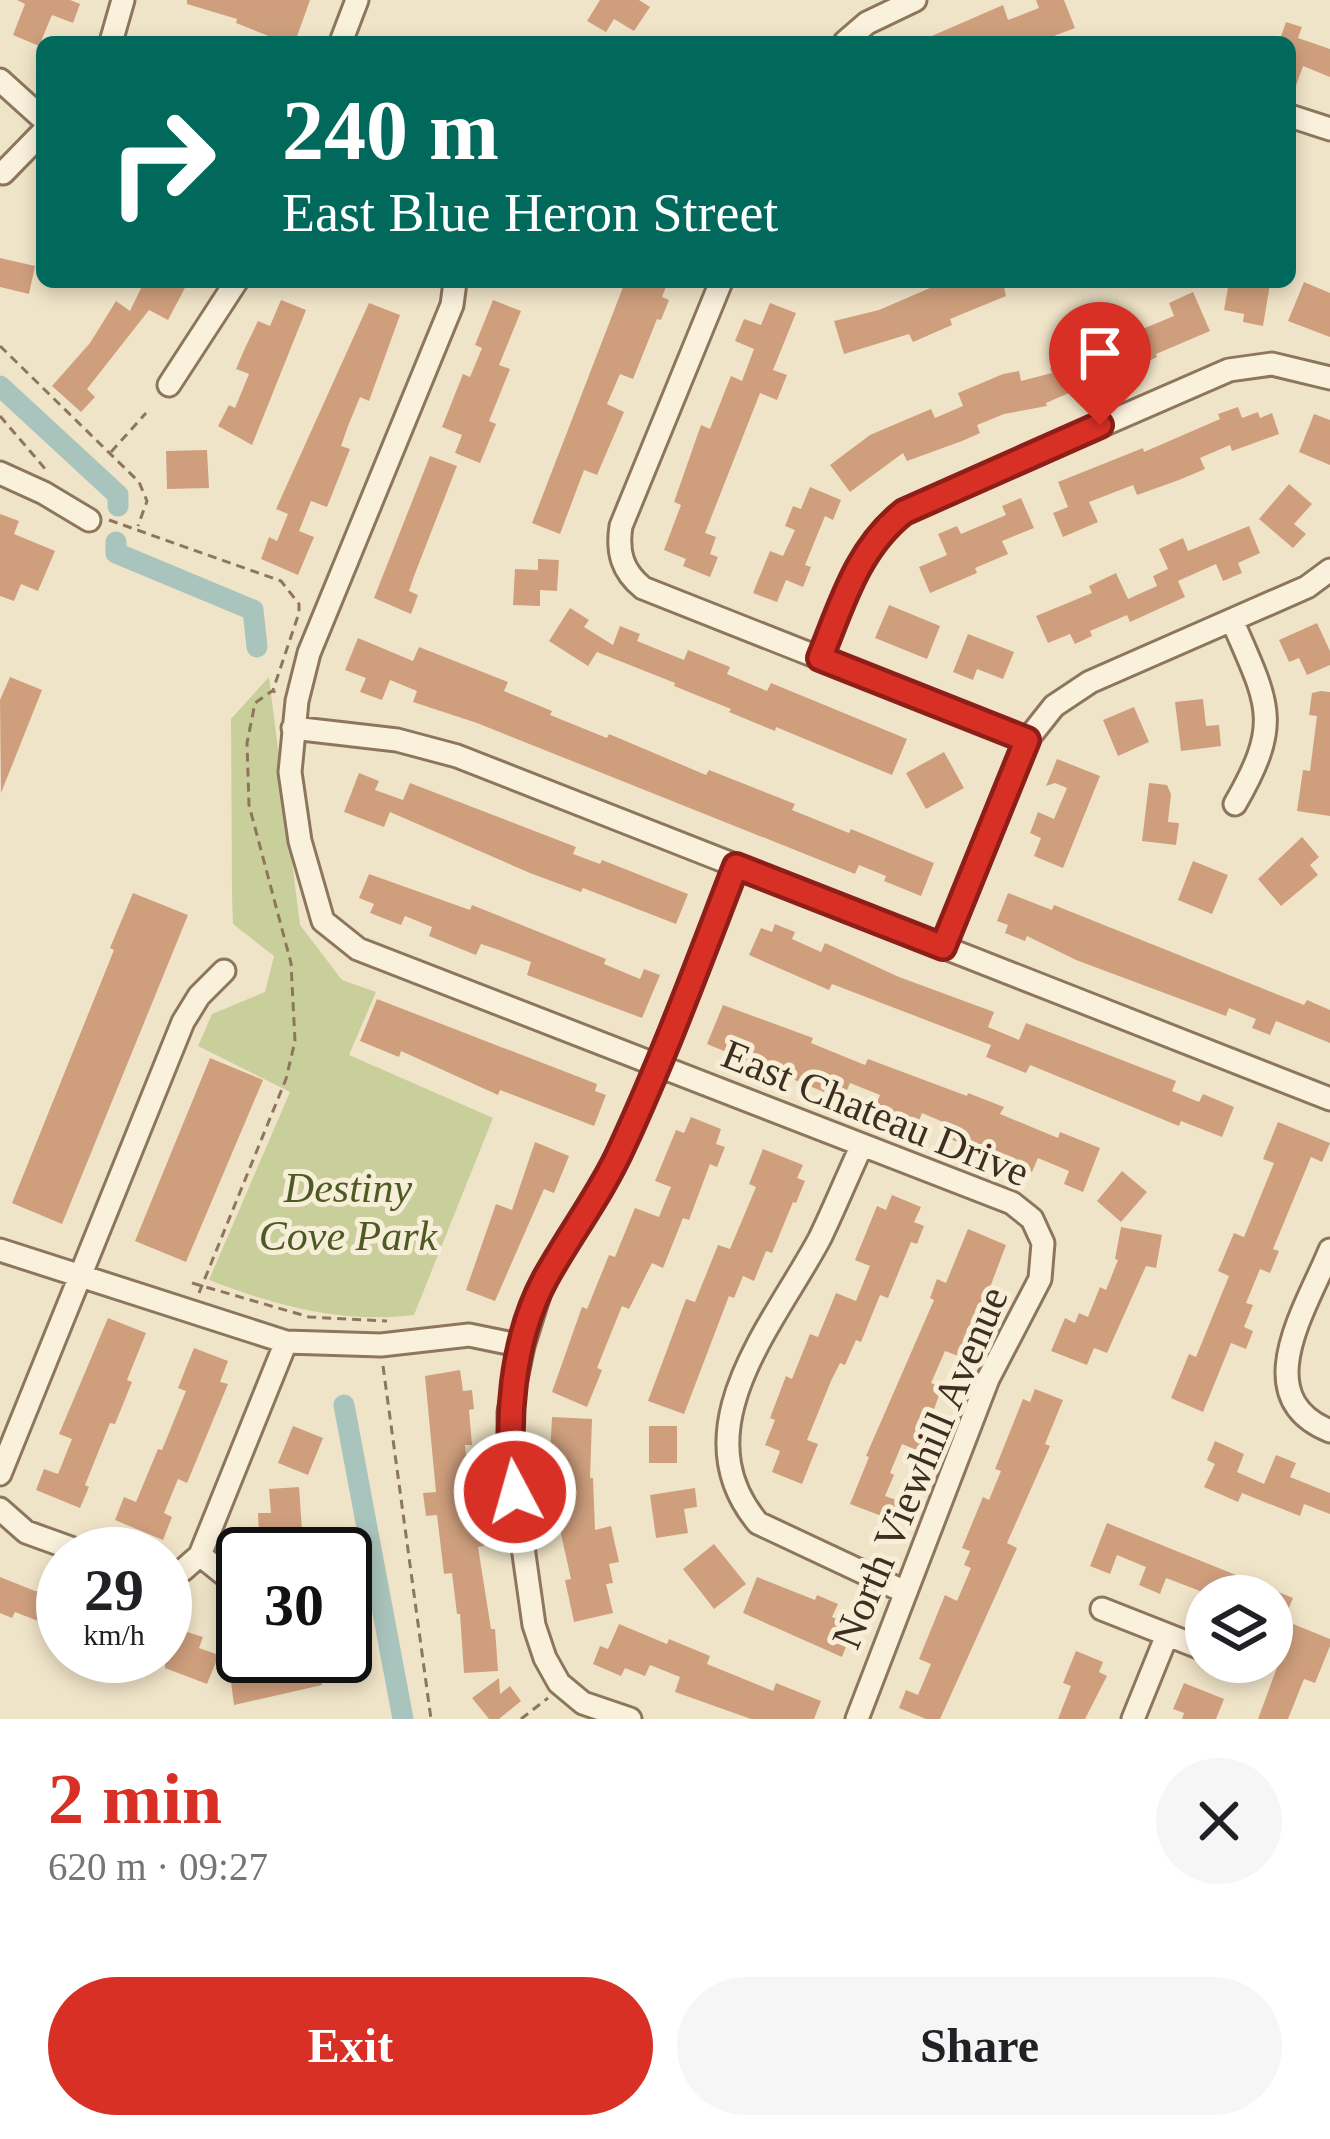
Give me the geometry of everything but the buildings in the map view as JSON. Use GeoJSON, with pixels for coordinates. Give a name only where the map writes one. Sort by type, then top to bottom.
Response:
{"type":"FeatureCollection","features":[{"type":"Feature","properties":{"kind":"street"},"geometry":{"type":"LineString","coordinates":[[112,36],[123,0]]}},
{"type":"Feature","properties":{"kind":"street"},"geometry":{"type":"LineString","coordinates":[[342,36],[357,0]]}},
{"type":"Feature","properties":{"kind":"street"},"geometry":{"type":"LineString","coordinates":[[852,36],[884,6],[915,0]]}},
{"type":"Feature","properties":{"kind":"street"},"geometry":{"type":"LineString","coordinates":[[0,80],[36,113]]}},
{"type":"Feature","properties":{"kind":"street"},"geometry":{"type":"LineString","coordinates":[[1296,118],[1330,129]]}},
{"type":"Feature","properties":{"kind":"street"},"geometry":{"type":"LineString","coordinates":[[3,173],[36,139]]}},
{"type":"Feature","properties":{"kind":"street"},"geometry":{"type":"LineString","coordinates":[[169,385],[232,288]]}},
{"type":"Feature","properties":{"kind":"street"},"geometry":{"type":"LineString","coordinates":[[454,288],[452,305],[309,653],[293,728],[426,746],[1330,1100]]}},
{"type":"Feature","properties":{"kind":"street"},"geometry":{"type":"LineString","coordinates":[[719,288],[621,526],[618,545],[631,578],[643,588],[1027,740]]}},
{"type":"Feature","properties":{"kind":"street"},"geometry":{"type":"LineString","coordinates":[[820,658],[860,560],[886,526],[904,512],[1229,370],[1273,364],[1330,378]]}},
{"type":"Feature","properties":{"kind":"street"},"geometry":{"type":"LineString","coordinates":[[0,472],[89,520]]}},
{"type":"Feature","properties":{"kind":"street"},"geometry":{"type":"LineString","coordinates":[[943,947],[1027,740],[1039,721],[1071,692],[1307,587],[1330,570]]}},
{"type":"Feature","properties":{"kind":"street"},"geometry":{"type":"LineString","coordinates":[[1232,620],[1257,678],[1266,720],[1259,763],[1235,804]]}},
{"type":"Feature","properties":{"kind":"street","name":"East Chateau Drive"},"geometry":{"type":"LineString","coordinates":[[293,728],[290,772],[300,841],[317,908],[332,932],[358,949],[1012,1203],[1032,1219],[1043,1243]]}},
{"type":"Feature","properties":{"kind":"street"},"geometry":{"type":"LineString","coordinates":[[630,1719],[583,1703],[561,1684],[545,1658],[534,1625],[509,1448],[509,1412],[542,1285],[620,1152],[736,866]]}},
{"type":"Feature","properties":{"kind":"street"},"geometry":{"type":"LineString","coordinates":[[0,1474],[183,1022],[224,971]]}},
{"type":"Feature","properties":{"kind":"street"},"geometry":{"type":"LineString","coordinates":[[862,1144],[820,1237],[750,1359],[733,1400],[726,1436],[742,1504],[758,1523],[905,1592]]}},
{"type":"Feature","properties":{"kind":"street","name":"North Viewhill Avenue"},"geometry":{"type":"LineString","coordinates":[[857,1719],[988,1379],[1040,1279],[1043,1243]]}},
{"type":"Feature","properties":{"kind":"street"},"geometry":{"type":"LineString","coordinates":[[0,1250],[286,1342],[381,1345],[469,1335],[523,1346]]}},
{"type":"Feature","properties":{"kind":"street"},"geometry":{"type":"LineString","coordinates":[[1330,1250],[1288,1354],[1278,1401],[1330,1431]]}},
{"type":"Feature","properties":{"kind":"street"},"geometry":{"type":"LineString","coordinates":[[192,1547],[286,1342]]}},
{"type":"Feature","properties":{"kind":"street"},"geometry":{"type":"LineString","coordinates":[[0,1509],[36,1536]]}},
{"type":"Feature","properties":{"kind":"street"},"geometry":{"type":"LineString","coordinates":[[1102,1609],[1185,1642]]}},
{"type":"Feature","properties":{"kind":"street"},"geometry":{"type":"LineString","coordinates":[[1133,1719],[1167,1635]]}},
{"type":"Feature","properties":{"kind":"path"},"geometry":{"type":"LineString","coordinates":[[0,346],[147,493],[137,528]]}},
{"type":"Feature","properties":{"kind":"path"},"geometry":{"type":"LineString","coordinates":[[111,452],[146,413]]}},
{"type":"Feature","properties":{"kind":"path"},"geometry":{"type":"LineString","coordinates":[[0,416],[52,477]]}},
{"type":"Feature","properties":{"kind":"path"},"geometry":{"type":"LineString","coordinates":[[89,520],[99,517],[137,528],[290,588],[299,604],[272,691],[255,703],[247,742],[249,805],[291,963],[295,1041],[286,1079],[199,1293]]}},
{"type":"Feature","properties":{"kind":"path"},"geometry":{"type":"LineString","coordinates":[[272,691],[282,693]]}},
{"type":"Feature","properties":{"kind":"path"},"geometry":{"type":"LineString","coordinates":[[192,1282],[309,1317],[387,1321]]}},
{"type":"Feature","properties":{"kind":"path"},"geometry":{"type":"LineString","coordinates":[[383,1366],[431,1719]]}},
{"type":"Feature","properties":{"kind":"path"},"geometry":{"type":"LineString","coordinates":[[521,1719],[561,1684]]}},
{"type":"Feature","properties":{"kind":"green space","name":"Destiny Cove Park"},"geometry":{"type":"Polygon","coordinates":[[[269,677],[300,925],[342,980],[376,992],[349,1055],[493,1118],[414,1315],[361,1317],[310,1311],[209,1280],[290,1092],[198,1046],[212,1014],[265,992],[274,956],[233,924],[232,896],[231,719],[269,677]]]}},
{"type":"Feature","properties":{"kind":"waterway"},"geometry":{"type":"LineString","coordinates":[[0,386],[118,495],[118,506]]}},
{"type":"Feature","properties":{"kind":"waterway"},"geometry":{"type":"LineString","coordinates":[[116,542],[116,553],[253,610],[257,647]]}},
{"type":"Feature","properties":{"kind":"waterway"},"geometry":{"type":"LineString","coordinates":[[344,1405],[403,1719]]}},
{"type":"Feature","properties":{"kind":"route"},"geometry":{"type":"LineString","coordinates":[[515,1492],[509,1412],[542,1285],[620,1152],[736,866],[943,947],[1027,740],[820,658],[860,560],[886,526],[904,512],[1100,425]]}}]}
